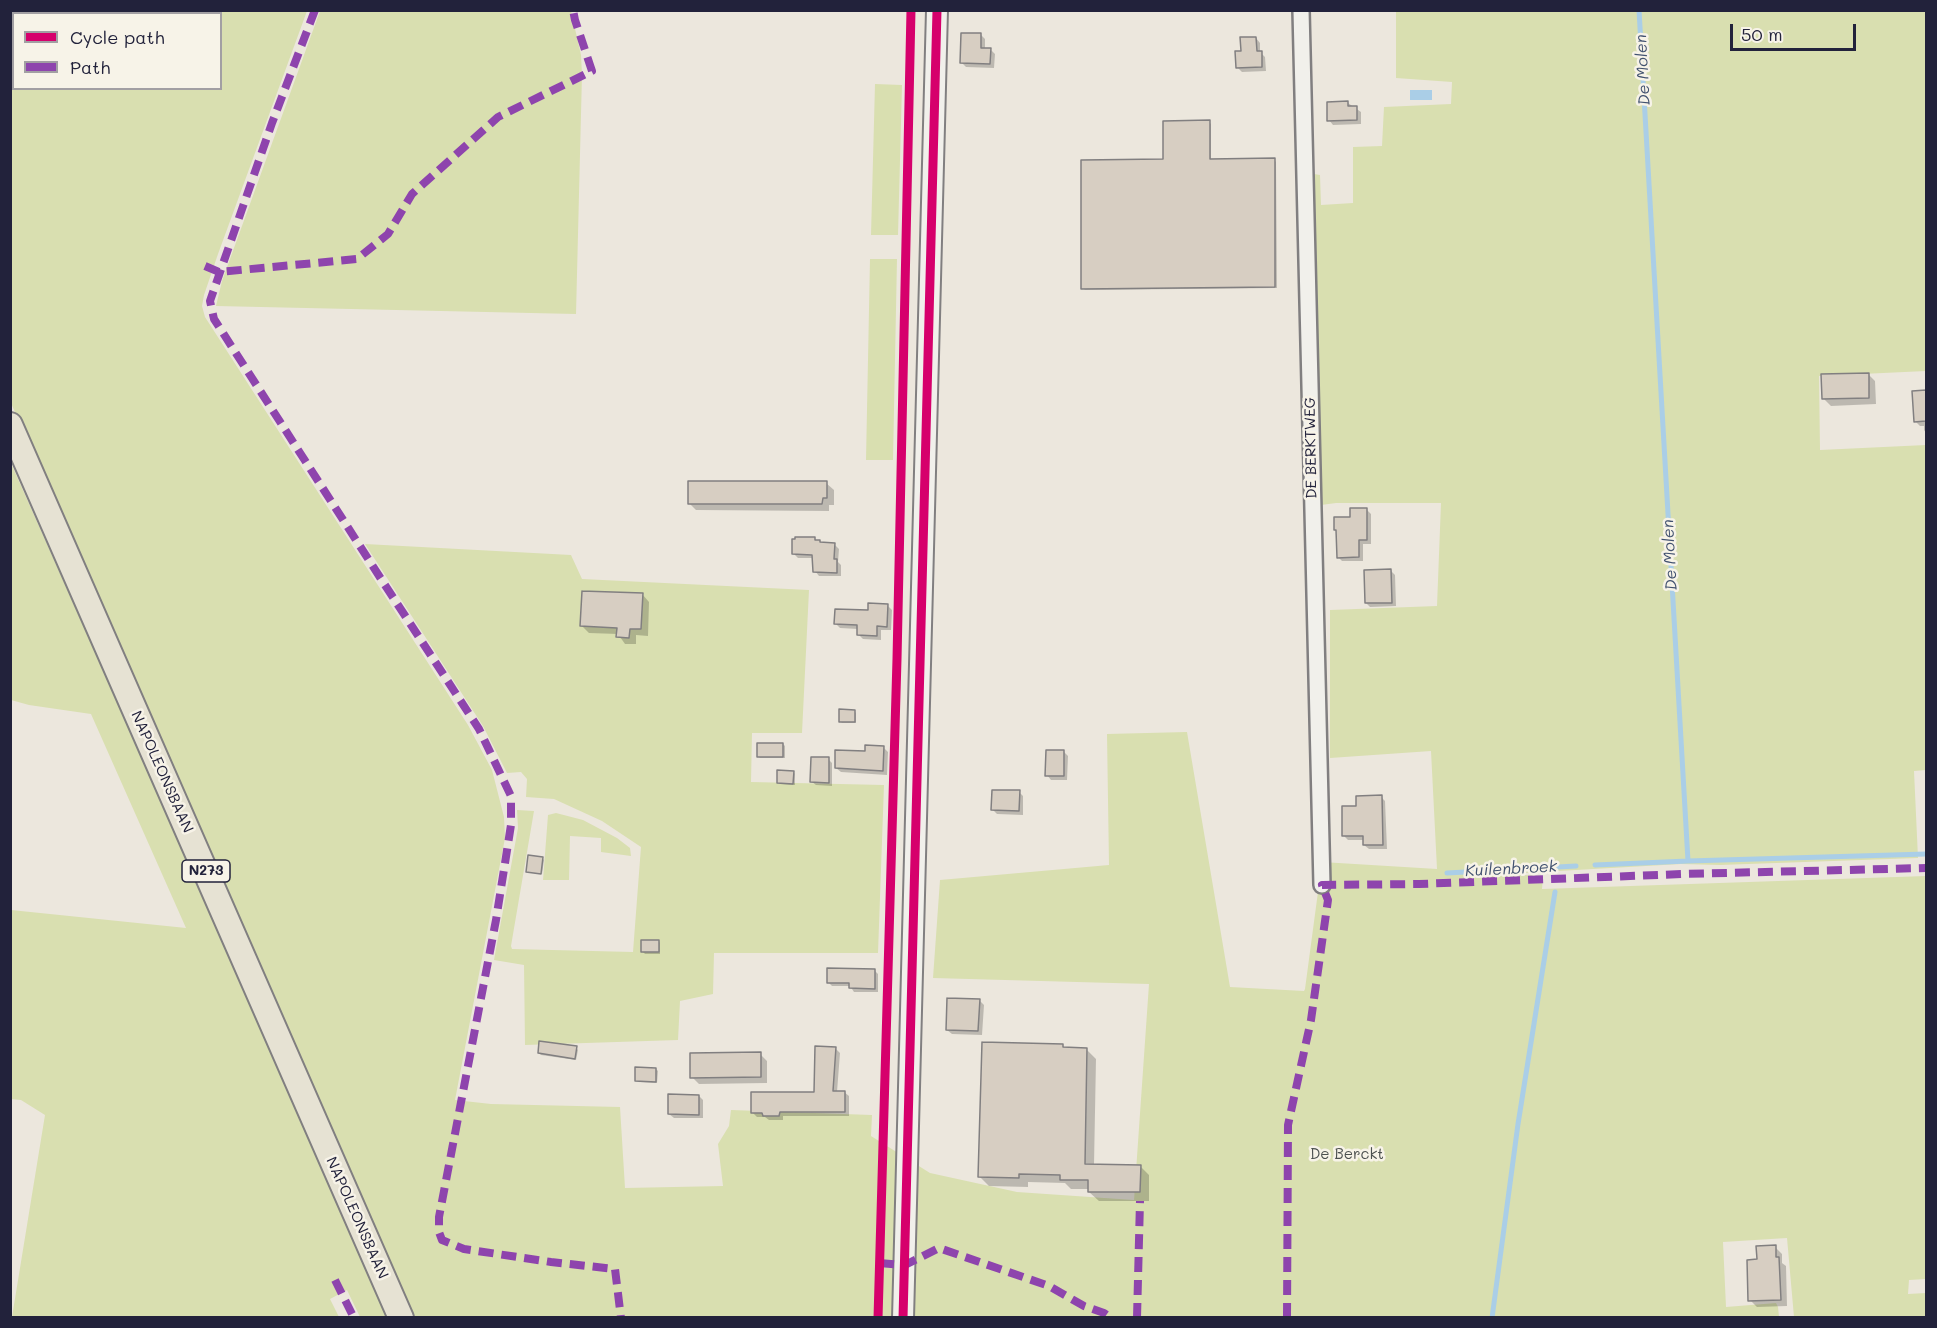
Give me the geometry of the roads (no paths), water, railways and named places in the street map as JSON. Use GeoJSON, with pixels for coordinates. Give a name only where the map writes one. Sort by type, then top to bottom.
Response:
{"type":"FeatureCollection","features":[{"type":"Feature","properties":{"kind":"main road","name":"NAPOLEONSBAAN"},"geometry":{"type":"LineString","coordinates":[[10,425],[401,1317]]}},
{"type":"Feature","properties":{"kind":"street"},"geometry":{"type":"LineString","coordinates":[[903,1317],[937,10]]}},
{"type":"Feature","properties":{"kind":"street","name":"DE BERKTWEG"},"geometry":{"type":"LineString","coordinates":[[1301,10],[1322,885]]}},
{"type":"Feature","properties":{"kind":"water"},"geometry":{"type":"Polygon","coordinates":[[[1410,90],[1432,90],[1432,100],[1410,100],[1410,90]]]}},
{"type":"Feature","properties":{"kind":"waterway","name":"De Molen"},"geometry":{"type":"LineString","coordinates":[[1639,10],[1688,861],[1926,854]]}},
{"type":"Feature","properties":{"kind":"waterway","name":"Kuilenbroek"},"geometry":{"type":"LineString","coordinates":[[1595,865],[1688,861]]}},
{"type":"Feature","properties":{"kind":"waterway","name":"Kuilenbroek"},"geometry":{"type":"LineString","coordinates":[[1447,873],[1576,866]]}},
{"type":"Feature","properties":{"kind":"waterway"},"geometry":{"type":"LineString","coordinates":[[1492,1318],[1518,1124],[1555,892]]}},
{"type":"Feature","properties":{"kind":"park label","name":"De Berckt"},"geometry":{"type":"Point","coordinates":[1347,1154]}}]}
